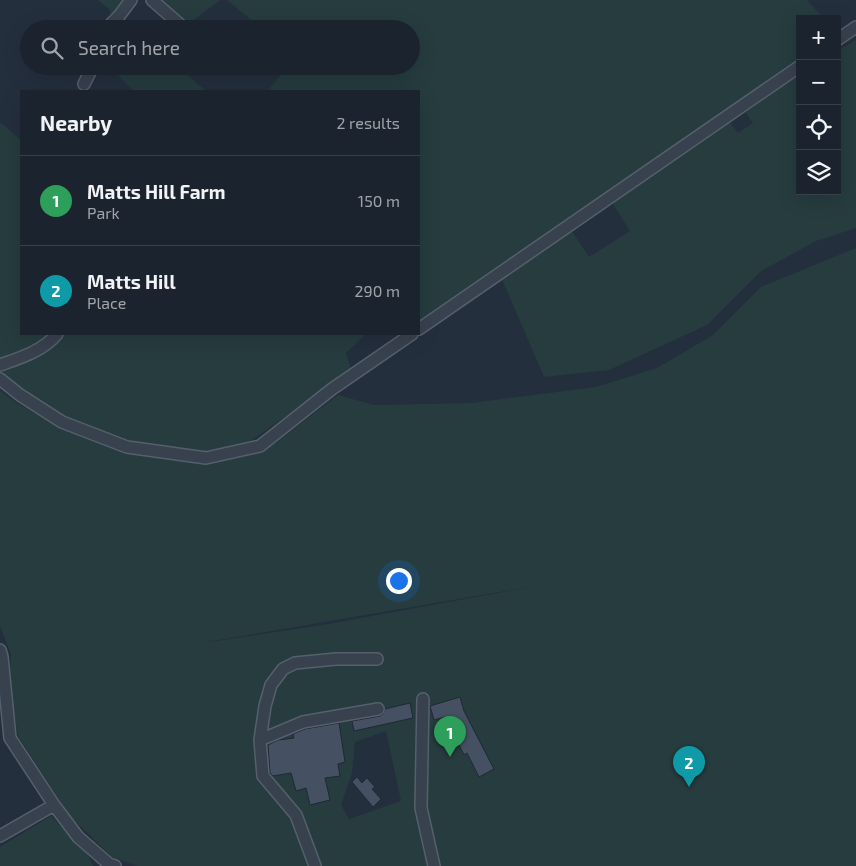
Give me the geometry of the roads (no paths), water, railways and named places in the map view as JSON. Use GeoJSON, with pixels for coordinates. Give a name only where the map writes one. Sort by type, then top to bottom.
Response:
{"type":"FeatureCollection","features":[{"type":"Feature","properties":{"kind":"street"},"geometry":{"type":"LineString","coordinates":[[115,20],[131,0]]}},
{"type":"Feature","properties":{"kind":"street"},"geometry":{"type":"LineString","coordinates":[[152,0],[175,20]]}},
{"type":"Feature","properties":{"kind":"street"},"geometry":{"type":"LineString","coordinates":[[841,37],[856,27]]}},
{"type":"Feature","properties":{"kind":"street"},"geometry":{"type":"LineString","coordinates":[[420,328],[796,69]]}},
{"type":"Feature","properties":{"kind":"street"},"geometry":{"type":"LineString","coordinates":[[84,84],[88,75]]}},
{"type":"Feature","properties":{"kind":"street"},"geometry":{"type":"LineString","coordinates":[[0,365],[40,348],[50,342],[56,335]]}},
{"type":"Feature","properties":{"kind":"street"},"geometry":{"type":"LineString","coordinates":[[0,379],[20,395],[62,422],[127,447],[206,458],[260,446],[332,389],[411,335]]}},
{"type":"Feature","properties":{"kind":"street"},"geometry":{"type":"LineString","coordinates":[[0,650],[10,738],[54,805],[78,837],[109,864],[116,866]]}},
{"type":"Feature","properties":{"kind":"street"},"geometry":{"type":"LineString","coordinates":[[315,866],[296,814],[263,776],[260,740],[265,706],[271,685],[283,668],[295,663],[336,659],[377,659]]}},
{"type":"Feature","properties":{"kind":"street"},"geometry":{"type":"LineString","coordinates":[[423,699],[420,808],[434,866]]}},
{"type":"Feature","properties":{"kind":"street"},"geometry":{"type":"LineString","coordinates":[[260,740],[303,722],[378,709]]}},
{"type":"Feature","properties":{"kind":"street"},"geometry":{"type":"LineString","coordinates":[[0,836],[54,805]]}},
{"type":"Feature","properties":{"kind":"place","name":"Matts Hill Farm"},"geometry":{"type":"Point","coordinates":[450,757]}},
{"type":"Feature","properties":{"kind":"place","name":"Matts Hill"},"geometry":{"type":"Point","coordinates":[689,787]}}]}
